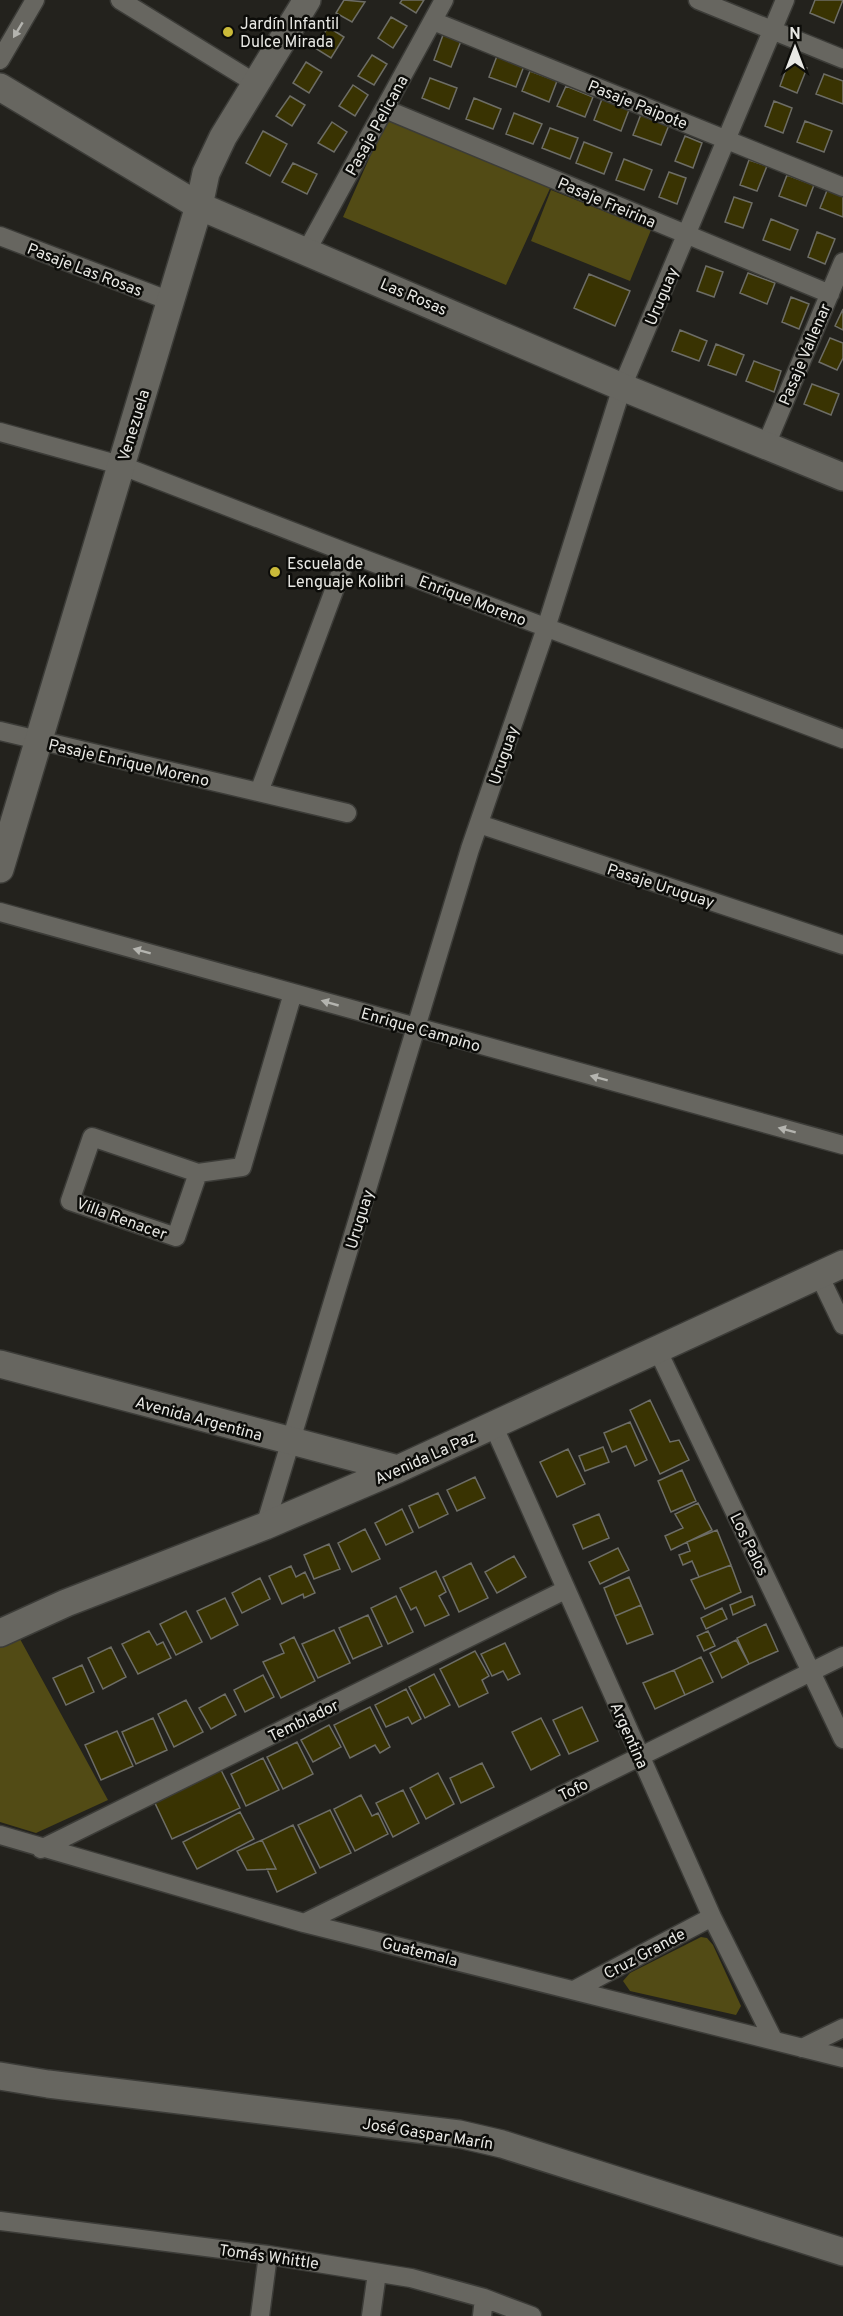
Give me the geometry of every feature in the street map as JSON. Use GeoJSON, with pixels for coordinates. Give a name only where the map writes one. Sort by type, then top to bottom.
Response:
{"type":"FeatureCollection","features":[{"type":"Feature","properties":{"kind":"street"},"geometry":{"type":"LineString","coordinates":[[0,60],[35,0]]}},
{"type":"Feature","properties":{"kind":"street"},"geometry":{"type":"LineString","coordinates":[[120,0],[255,83]]}},
{"type":"Feature","properties":{"kind":"street","name":"Venezuela"},"geometry":{"type":"LineString","coordinates":[[0,869],[200,206],[206,173],[223,137],[307,0]]}},
{"type":"Feature","properties":{"kind":"street","name":"Pasaje Pelicana"},"geometry":{"type":"LineString","coordinates":[[307,250],[444,0]]}},
{"type":"Feature","properties":{"kind":"street"},"geometry":{"type":"LineString","coordinates":[[698,0],[843,59]]}},
{"type":"Feature","properties":{"kind":"street","name":"Uruguay"},"geometry":{"type":"LineString","coordinates":[[265,1526],[479,824],[546,628],[622,387],[785,0]]}},
{"type":"Feature","properties":{"kind":"street","name":"Pasaje Paipote"},"geometry":{"type":"LineString","coordinates":[[433,21],[843,187]]}},
{"type":"Feature","properties":{"kind":"street","name":"Las Rosas"},"geometry":{"type":"LineString","coordinates":[[0,87],[200,206],[622,387],[843,477]]}},
{"type":"Feature","properties":{"kind":"street","name":"Pasaje Freirina"},"geometry":{"type":"LineString","coordinates":[[385,109],[830,294]]}},
{"type":"Feature","properties":{"kind":"street","name":"Pasaje Las Rosas"},"geometry":{"type":"LineString","coordinates":[[0,237],[170,301]]}},
{"type":"Feature","properties":{"kind":"street","name":"Pasaje Vallenar"},"geometry":{"type":"LineString","coordinates":[[766,445],[843,262]]}},
{"type":"Feature","properties":{"kind":"street","name":"Enrique Moreno"},"geometry":{"type":"LineString","coordinates":[[0,432],[120,465],[843,739]]}},
{"type":"Feature","properties":{"kind":"street"},"geometry":{"type":"LineString","coordinates":[[259,792],[348,553]]}},
{"type":"Feature","properties":{"kind":"street","name":"Pasaje Enrique Moreno"},"geometry":{"type":"LineString","coordinates":[[0,730],[37,741],[347,813]]}},
{"type":"Feature","properties":{"kind":"street","name":"Pasaje Uruguay"},"geometry":{"type":"LineString","coordinates":[[479,824],[843,945]]}},
{"type":"Feature","properties":{"kind":"street","name":"Enrique Campino"},"geometry":{"type":"LineString","coordinates":[[0,912],[843,1145]]}},
{"type":"Feature","properties":{"kind":"street","name":"Villa Renacer"},"geometry":{"type":"LineString","coordinates":[[198,1173],[176,1237],[70,1201],[92,1137],[198,1173],[242,1167],[293,993]]}},
{"type":"Feature","properties":{"kind":"street","name":"Avenida La Paz"},"geometry":{"type":"LineString","coordinates":[[0,1633],[66,1603],[265,1526],[494,1427],[843,1264]]}},
{"type":"Feature","properties":{"kind":"street"},"geometry":{"type":"LineString","coordinates":[[819,1275],[843,1325]]}},
{"type":"Feature","properties":{"kind":"street","name":"Los Palos"},"geometry":{"type":"LineString","coordinates":[[657,1349],[843,1739]]}},
{"type":"Feature","properties":{"kind":"street","name":"Avenida Argentina"},"geometry":{"type":"LineString","coordinates":[[0,1364],[398,1469]]}},
{"type":"Feature","properties":{"kind":"street","name":"Argentina"},"geometry":{"type":"LineString","coordinates":[[494,1427],[712,1917],[773,2039]]}},
{"type":"Feature","properties":{"kind":"street","name":"Temblador"},"geometry":{"type":"LineString","coordinates":[[41,1849],[565,1590]]}},
{"type":"Feature","properties":{"kind":"street","name":"Tofo"},"geometry":{"type":"LineString","coordinates":[[304,1923],[843,1656]]}},
{"type":"Feature","properties":{"kind":"street","name":"Guatemala"},"geometry":{"type":"LineString","coordinates":[[0,1835],[41,1849],[304,1923],[576,1989],[843,2058]]}},
{"type":"Feature","properties":{"kind":"street","name":"Cruz Grande"},"geometry":{"type":"LineString","coordinates":[[576,1989],[712,1917]]}},
{"type":"Feature","properties":{"kind":"street"},"geometry":{"type":"LineString","coordinates":[[802,2048],[843,2028]]}},
{"type":"Feature","properties":{"kind":"street","name":"José Gaspar Marín"},"geometry":{"type":"LineString","coordinates":[[0,2076],[48,2085],[459,2134],[502,2144],[843,2252]]}},
{"type":"Feature","properties":{"kind":"street","name":"Tomás Whittle"},"geometry":{"type":"LineString","coordinates":[[0,2221],[268,2255],[411,2278],[483,2307],[532,2316]]}},
{"type":"Feature","properties":{"kind":"street"},"geometry":{"type":"LineString","coordinates":[[260,2316],[268,2255]]}},
{"type":"Feature","properties":{"kind":"street"},"geometry":{"type":"LineString","coordinates":[[371,2316],[377,2272]]}},
{"type":"Feature","properties":{"kind":"shaded area"},"geometry":{"type":"Polygon","coordinates":[[[388,116],[552,184],[506,285],[343,217],[388,116]]]}},
{"type":"Feature","properties":{"kind":"shaded area"},"geometry":{"type":"Polygon","coordinates":[[[551,190],[651,230],[630,281],[531,241],[551,190]]]}},
{"type":"Feature","properties":{"kind":"shaded area"},"geometry":{"type":"Polygon","coordinates":[[[20,1639],[108,1800],[36,1833],[0,1822],[0,1646],[20,1639]]]}},
{"type":"Feature","properties":{"kind":"shaded area"},"geometry":{"type":"Polygon","coordinates":[[[701,1937],[707,1938],[713,1945],[741,2006],[736,2015],[630,1991],[623,1981],[630,1973],[701,1937]]]}},
{"type":"Feature","properties":{"kind":"building"},"geometry":{"type":"Polygon","coordinates":[[[344,0],[365,2],[352,22],[336,13],[344,0]]]}},
{"type":"Feature","properties":{"kind":"building"},"geometry":{"type":"Polygon","coordinates":[[[402,0],[424,0],[416,13],[400,3],[402,0]]]}},
{"type":"Feature","properties":{"kind":"building"},"geometry":{"type":"Polygon","coordinates":[[[815,0],[843,0],[834,23],[810,13],[815,0]]]}},
{"type":"Feature","properties":{"kind":"building"},"geometry":{"type":"Polygon","coordinates":[[[391,17],[407,26],[393,48],[378,38],[391,17]]]}},
{"type":"Feature","properties":{"kind":"building"},"geometry":{"type":"Polygon","coordinates":[[[328,27],[344,37],[331,58],[315,48],[328,27]]]}},
{"type":"Feature","properties":{"kind":"building"},"geometry":{"type":"Polygon","coordinates":[[[443,35],[461,41],[451,67],[434,60],[443,35]]]}},
{"type":"Feature","properties":{"kind":"building"},"geometry":{"type":"Polygon","coordinates":[[[372,55],[387,64],[374,85],[358,76],[372,55]]]}},
{"type":"Feature","properties":{"kind":"building"},"geometry":{"type":"Polygon","coordinates":[[[497,56],[524,66],[516,87],[489,77],[497,56]]]}},
{"type":"Feature","properties":{"kind":"building"},"geometry":{"type":"Polygon","coordinates":[[[789,61],[807,68],[797,93],[780,86],[789,61]]]}},
{"type":"Feature","properties":{"kind":"building"},"geometry":{"type":"Polygon","coordinates":[[[306,62],[322,72],[309,93],[293,83],[306,62]]]}},
{"type":"Feature","properties":{"kind":"building"},"geometry":{"type":"Polygon","coordinates":[[[530,71],[557,81],[549,102],[522,91],[530,71]]]}},
{"type":"Feature","properties":{"kind":"building"},"geometry":{"type":"Polygon","coordinates":[[[824,74],[843,81],[843,104],[816,94],[824,74]]]}},
{"type":"Feature","properties":{"kind":"building"},"geometry":{"type":"Polygon","coordinates":[[[430,78],[457,88],[449,109],[422,98],[430,78]]]}},
{"type":"Feature","properties":{"kind":"building"},"geometry":{"type":"Polygon","coordinates":[[[353,85],[368,95],[355,116],[339,106],[353,85]]]}},
{"type":"Feature","properties":{"kind":"building"},"geometry":{"type":"Polygon","coordinates":[[[566,86],[593,97],[585,117],[557,106],[566,86]]]}},
{"type":"Feature","properties":{"kind":"building"},"geometry":{"type":"Polygon","coordinates":[[[290,96],[305,105],[292,126],[276,116],[290,96]]]}},
{"type":"Feature","properties":{"kind":"building"},"geometry":{"type":"Polygon","coordinates":[[[474,98],[501,109],[493,129],[466,119],[474,98]]]}},
{"type":"Feature","properties":{"kind":"building"},"geometry":{"type":"Polygon","coordinates":[[[602,99],[629,110],[621,131],[594,120],[602,99]]]}},
{"type":"Feature","properties":{"kind":"building"},"geometry":{"type":"Polygon","coordinates":[[[774,101],[792,108],[783,133],[765,126],[774,101]]]}},
{"type":"Feature","properties":{"kind":"building"},"geometry":{"type":"Polygon","coordinates":[[[514,113],[542,124],[533,144],[506,134],[514,113]]]}},
{"type":"Feature","properties":{"kind":"building"},"geometry":{"type":"Polygon","coordinates":[[[641,114],[669,125],[661,145],[633,135],[641,114]]]}},
{"type":"Feature","properties":{"kind":"building"},"geometry":{"type":"Polygon","coordinates":[[[805,121],[832,131],[824,152],[797,142],[805,121]]]}},
{"type":"Feature","properties":{"kind":"building"},"geometry":{"type":"Polygon","coordinates":[[[332,122],[347,132],[334,152],[318,143],[332,122]]]}},
{"type":"Feature","properties":{"kind":"building"},"geometry":{"type":"Polygon","coordinates":[[[550,128],[578,138],[570,159],[542,148],[550,128]]]}},
{"type":"Feature","properties":{"kind":"building"},"geometry":{"type":"Polygon","coordinates":[[[263,131],[287,144],[270,176],[246,163],[263,131]]]}},
{"type":"Feature","properties":{"kind":"building"},"geometry":{"type":"Polygon","coordinates":[[[685,136],[702,143],[693,168],[675,161],[685,136]]]}},
{"type":"Feature","properties":{"kind":"building"},"geometry":{"type":"Polygon","coordinates":[[[584,142],[612,153],[604,174],[576,163],[584,142]]]}},
{"type":"Feature","properties":{"kind":"building"},"geometry":{"type":"Polygon","coordinates":[[[624,159],[652,170],[644,190],[616,180],[624,159]]]}},
{"type":"Feature","properties":{"kind":"building"},"geometry":{"type":"Polygon","coordinates":[[[749,160],[767,166],[757,191],[740,185],[749,160]]]}},
{"type":"Feature","properties":{"kind":"building"},"geometry":{"type":"Polygon","coordinates":[[[293,163],[317,174],[307,194],[282,182],[293,163]]]}},
{"type":"Feature","properties":{"kind":"building"},"geometry":{"type":"Polygon","coordinates":[[[669,172],[686,178],[677,204],[659,197],[669,172]]]}},
{"type":"Feature","properties":{"kind":"building"},"geometry":{"type":"Polygon","coordinates":[[[787,175],[814,185],[806,206],[779,196],[787,175]]]}},
{"type":"Feature","properties":{"kind":"building"},"geometry":{"type":"Polygon","coordinates":[[[828,188],[843,193],[843,217],[820,208],[828,188]]]}},
{"type":"Feature","properties":{"kind":"building"},"geometry":{"type":"Polygon","coordinates":[[[734,197],[752,203],[743,228],[725,222],[734,197]]]}},
{"type":"Feature","properties":{"kind":"building"},"geometry":{"type":"Polygon","coordinates":[[[771,219],[798,230],[790,250],[763,240],[771,219]]]}},
{"type":"Feature","properties":{"kind":"building"},"geometry":{"type":"Polygon","coordinates":[[[817,232],[835,239],[825,264],[808,257],[817,232]]]}},
{"type":"Feature","properties":{"kind":"building"},"geometry":{"type":"Polygon","coordinates":[[[706,266],[723,272],[714,297],[697,291],[706,266]]]}},
{"type":"Feature","properties":{"kind":"building"},"geometry":{"type":"Polygon","coordinates":[[[748,273],[775,283],[767,304],[740,293],[748,273]]]}},
{"type":"Feature","properties":{"kind":"building"},"geometry":{"type":"Polygon","coordinates":[[[589,274],[630,291],[615,326],[574,308],[589,274]]]}},
{"type":"Feature","properties":{"kind":"building"},"geometry":{"type":"Polygon","coordinates":[[[791,297],[809,304],[799,329],[782,322],[791,297]]]}},
{"type":"Feature","properties":{"kind":"building"},"geometry":{"type":"Polygon","coordinates":[[[843,309],[843,330],[835,326],[843,309]]]}},
{"type":"Feature","properties":{"kind":"building"},"geometry":{"type":"Polygon","coordinates":[[[680,330],[707,341],[699,361],[672,351],[680,330]]]}},
{"type":"Feature","properties":{"kind":"building"},"geometry":{"type":"Polygon","coordinates":[[[830,338],[843,343],[843,358],[837,370],[819,362],[830,338]]]}},
{"type":"Feature","properties":{"kind":"building"},"geometry":{"type":"Polygon","coordinates":[[[716,344],[744,355],[736,375],[708,365],[716,344]]]}},
{"type":"Feature","properties":{"kind":"building"},"geometry":{"type":"Polygon","coordinates":[[[754,361],[781,371],[774,392],[746,381],[754,361]]]}},
{"type":"Feature","properties":{"kind":"building"},"geometry":{"type":"Polygon","coordinates":[[[812,384],[839,394],[831,415],[804,404],[812,384]]]}},
{"type":"Feature","properties":{"kind":"building"},"geometry":{"type":"Polygon","coordinates":[[[650,1400],[670,1442],[679,1440],[689,1460],[660,1474],[630,1410],[650,1400]]]}},
{"type":"Feature","properties":{"kind":"building"},"geometry":{"type":"Polygon","coordinates":[[[630,1422],[647,1460],[635,1466],[626,1446],[612,1452],[604,1433],[630,1422]]]}},
{"type":"Feature","properties":{"kind":"building"},"geometry":{"type":"Polygon","coordinates":[[[603,1447],[609,1462],[585,1471],[579,1456],[603,1447]]]}},
{"type":"Feature","properties":{"kind":"building"},"geometry":{"type":"Polygon","coordinates":[[[568,1449],[585,1484],[557,1497],[540,1462],[568,1449]]]}},
{"type":"Feature","properties":{"kind":"building"},"geometry":{"type":"Polygon","coordinates":[[[682,1470],[696,1501],[671,1512],[658,1481],[682,1470]]]}},
{"type":"Feature","properties":{"kind":"building"},"geometry":{"type":"Polygon","coordinates":[[[475,1477],[485,1498],[457,1511],[447,1490],[475,1477]]]}},
{"type":"Feature","properties":{"kind":"building"},"geometry":{"type":"Polygon","coordinates":[[[438,1493],[448,1514],[419,1528],[409,1506],[438,1493]]]}},
{"type":"Feature","properties":{"kind":"building"},"geometry":{"type":"Polygon","coordinates":[[[698,1503],[712,1530],[671,1550],[665,1536],[683,1528],[675,1514],[698,1503]]]}},
{"type":"Feature","properties":{"kind":"building"},"geometry":{"type":"Polygon","coordinates":[[[402,1509],[413,1532],[386,1545],[375,1523],[402,1509]]]}},
{"type":"Feature","properties":{"kind":"building"},"geometry":{"type":"Polygon","coordinates":[[[599,1514],[609,1538],[583,1549],[573,1525],[599,1514]]]}},
{"type":"Feature","properties":{"kind":"building"},"geometry":{"type":"Polygon","coordinates":[[[365,1529],[380,1559],[352,1572],[338,1543],[365,1529]]]}},
{"type":"Feature","properties":{"kind":"building"},"geometry":{"type":"Polygon","coordinates":[[[717,1530],[731,1565],[699,1577],[692,1561],[683,1565],[679,1555],[690,1551],[687,1542],[717,1530]]]}},
{"type":"Feature","properties":{"kind":"building"},"geometry":{"type":"Polygon","coordinates":[[[329,1544],[340,1569],[314,1579],[304,1555],[329,1544]]]}},
{"type":"Feature","properties":{"kind":"building"},"geometry":{"type":"Polygon","coordinates":[[[618,1548],[629,1570],[600,1584],[589,1562],[618,1548]]]}},
{"type":"Feature","properties":{"kind":"building"},"geometry":{"type":"Polygon","coordinates":[[[514,1556],[526,1577],[497,1593],[485,1572],[514,1556]]]}},
{"type":"Feature","properties":{"kind":"building"},"geometry":{"type":"Polygon","coordinates":[[[471,1563],[488,1598],[459,1612],[443,1577],[471,1563]]]}},
{"type":"Feature","properties":{"kind":"building"},"geometry":{"type":"Polygon","coordinates":[[[731,1565],[741,1592],[705,1609],[691,1580],[731,1565]]]}},
{"type":"Feature","properties":{"kind":"building"},"geometry":{"type":"Polygon","coordinates":[[[291,1566],[296,1577],[305,1572],[315,1593],[304,1598],[303,1594],[282,1604],[269,1576],[291,1566]]]}},
{"type":"Feature","properties":{"kind":"building"},"geometry":{"type":"Polygon","coordinates":[[[436,1571],[446,1592],[439,1596],[449,1615],[425,1626],[416,1607],[411,1610],[400,1588],[436,1571]]]}},
{"type":"Feature","properties":{"kind":"building"},"geometry":{"type":"Polygon","coordinates":[[[629,1577],[641,1605],[615,1616],[604,1588],[629,1577]]]}},
{"type":"Feature","properties":{"kind":"building"},"geometry":{"type":"Polygon","coordinates":[[[260,1578],[270,1599],[242,1613],[232,1593],[260,1578]]]}},
{"type":"Feature","properties":{"kind":"building"},"geometry":{"type":"Polygon","coordinates":[[[396,1596],[413,1632],[388,1644],[371,1608],[396,1596]]]}},
{"type":"Feature","properties":{"kind":"building"},"geometry":{"type":"Polygon","coordinates":[[[752,1596],[755,1605],[733,1615],[730,1605],[752,1596]]]}},
{"type":"Feature","properties":{"kind":"building"},"geometry":{"type":"Polygon","coordinates":[[[225,1598],[238,1625],[211,1639],[197,1611],[225,1598]]]}},
{"type":"Feature","properties":{"kind":"building"},"geometry":{"type":"Polygon","coordinates":[[[641,1605],[653,1634],[627,1644],[615,1616],[641,1605]]]}},
{"type":"Feature","properties":{"kind":"building"},"geometry":{"type":"Polygon","coordinates":[[[722,1608],[727,1619],[706,1629],[701,1618],[722,1608]]]}},
{"type":"Feature","properties":{"kind":"building"},"geometry":{"type":"Polygon","coordinates":[[[186,1611],[202,1642],[176,1655],[160,1624],[186,1611]]]}},
{"type":"Feature","properties":{"kind":"building"},"geometry":{"type":"Polygon","coordinates":[[[368,1615],[382,1646],[353,1659],[339,1628],[368,1615]]]}},
{"type":"Feature","properties":{"kind":"building"},"geometry":{"type":"Polygon","coordinates":[[[766,1624],[778,1651],[749,1664],[737,1638],[766,1624]]]}},
{"type":"Feature","properties":{"kind":"building"},"geometry":{"type":"Polygon","coordinates":[[[334,1630],[350,1663],[318,1678],[302,1644],[334,1630]]]}},
{"type":"Feature","properties":{"kind":"building"},"geometry":{"type":"Polygon","coordinates":[[[149,1631],[157,1645],[163,1642],[171,1658],[138,1674],[122,1644],[149,1631]]]}},
{"type":"Feature","properties":{"kind":"building"},"geometry":{"type":"Polygon","coordinates":[[[708,1631],[715,1646],[704,1651],[697,1636],[708,1631]]]}},
{"type":"Feature","properties":{"kind":"building"},"geometry":{"type":"Polygon","coordinates":[[[294,1637],[315,1681],[281,1698],[263,1662],[284,1653],[280,1644],[294,1637]]]}},
{"type":"Feature","properties":{"kind":"building"},"geometry":{"type":"Polygon","coordinates":[[[736,1640],[749,1664],[722,1678],[710,1653],[736,1640]]]}},
{"type":"Feature","properties":{"kind":"building"},"geometry":{"type":"Polygon","coordinates":[[[505,1643],[520,1674],[508,1680],[503,1671],[492,1676],[481,1654],[505,1643]]]}},
{"type":"Feature","properties":{"kind":"building"},"geometry":{"type":"Polygon","coordinates":[[[111,1647],[126,1677],[103,1689],[88,1658],[111,1647]]]}},
{"type":"Feature","properties":{"kind":"building"},"geometry":{"type":"Polygon","coordinates":[[[475,1651],[489,1676],[482,1680],[488,1693],[459,1707],[440,1669],[475,1651]]]}},
{"type":"Feature","properties":{"kind":"building"},"geometry":{"type":"Polygon","coordinates":[[[701,1657],[713,1682],[685,1695],[674,1670],[701,1657]]]}},
{"type":"Feature","properties":{"kind":"building"},"geometry":{"type":"Polygon","coordinates":[[[82,1665],[94,1692],[66,1705],[53,1678],[82,1665]]]}},
{"type":"Feature","properties":{"kind":"building"},"geometry":{"type":"Polygon","coordinates":[[[674,1670],[685,1695],[655,1709],[643,1683],[674,1670]]]}},
{"type":"Feature","properties":{"kind":"building"},"geometry":{"type":"Polygon","coordinates":[[[434,1674],[450,1705],[425,1718],[409,1687],[434,1674]]]}},
{"type":"Feature","properties":{"kind":"building"},"geometry":{"type":"Polygon","coordinates":[[[263,1675],[274,1697],[245,1712],[234,1690],[263,1675]]]}},
{"type":"Feature","properties":{"kind":"building"},"geometry":{"type":"Polygon","coordinates":[[[406,1689],[421,1719],[412,1724],[408,1717],[386,1727],[375,1705],[406,1689]]]}},
{"type":"Feature","properties":{"kind":"building"},"geometry":{"type":"Polygon","coordinates":[[[225,1694],[236,1715],[211,1729],[199,1708],[225,1694]]]}},
{"type":"Feature","properties":{"kind":"building"},"geometry":{"type":"Polygon","coordinates":[[[186,1700],[203,1732],[174,1747],[158,1714],[186,1700]]]}},
{"type":"Feature","properties":{"kind":"building"},"geometry":{"type":"Polygon","coordinates":[[[370,1707],[390,1747],[380,1753],[375,1745],[350,1758],[334,1725],[370,1707]]]}},
{"type":"Feature","properties":{"kind":"building"},"geometry":{"type":"Polygon","coordinates":[[[582,1707],[598,1741],[569,1754],[553,1720],[582,1707]]]}},
{"type":"Feature","properties":{"kind":"building"},"geometry":{"type":"Polygon","coordinates":[[[153,1718],[167,1750],[136,1764],[122,1732],[153,1718]]]}},
{"type":"Feature","properties":{"kind":"building"},"geometry":{"type":"Polygon","coordinates":[[[541,1718],[560,1755],[531,1770],[512,1732],[541,1718]]]}},
{"type":"Feature","properties":{"kind":"building"},"geometry":{"type":"Polygon","coordinates":[[[329,1725],[341,1747],[313,1762],[301,1740],[329,1725]]]}},
{"type":"Feature","properties":{"kind":"building"},"geometry":{"type":"Polygon","coordinates":[[[117,1731],[133,1766],[101,1780],[85,1745],[117,1731]]]}},
{"type":"Feature","properties":{"kind":"building"},"geometry":{"type":"Polygon","coordinates":[[[297,1742],[313,1774],[283,1789],[267,1757],[297,1742]]]}},
{"type":"Feature","properties":{"kind":"building"},"geometry":{"type":"Polygon","coordinates":[[[263,1758],[279,1790],[246,1806],[231,1774],[263,1758]]]}},
{"type":"Feature","properties":{"kind":"building"},"geometry":{"type":"Polygon","coordinates":[[[482,1763],[494,1787],[461,1803],[450,1778],[482,1763]]]}},
{"type":"Feature","properties":{"kind":"building"},"geometry":{"type":"Polygon","coordinates":[[[221,1770],[240,1808],[172,1839],[154,1801],[221,1770]]]}},
{"type":"Feature","properties":{"kind":"building"},"geometry":{"type":"Polygon","coordinates":[[[438,1773],[454,1804],[426,1819],[410,1788],[438,1773]]]}},
{"type":"Feature","properties":{"kind":"building"},"geometry":{"type":"Polygon","coordinates":[[[403,1790],[419,1823],[393,1837],[376,1803],[403,1790]]]}},
{"type":"Feature","properties":{"kind":"building"},"geometry":{"type":"Polygon","coordinates":[[[361,1795],[372,1816],[378,1813],[388,1834],[355,1851],[334,1809],[361,1795]]]}},
{"type":"Feature","properties":{"kind":"building"},"geometry":{"type":"Polygon","coordinates":[[[330,1810],[351,1853],[320,1868],[298,1825],[330,1810]]]}},
{"type":"Feature","properties":{"kind":"building"},"geometry":{"type":"Polygon","coordinates":[[[240,1812],[254,1839],[197,1869],[183,1842],[240,1812]]]}},
{"type":"Feature","properties":{"kind":"building"},"geometry":{"type":"Polygon","coordinates":[[[293,1825],[316,1873],[277,1892],[267,1869],[276,1869],[262,1840],[293,1825]]]}},
{"type":"Feature","properties":{"kind":"building"},"geometry":{"type":"Polygon","coordinates":[[[262,1840],[276,1869],[247,1870],[237,1851],[262,1840]]]}},
{"type":"Feature","properties":{"kind":"place","name":"Jardín Infantil Dulce Mirada"},"geometry":{"type":"Point","coordinates":[228,32]}},
{"type":"Feature","properties":{"kind":"place","name":"Escuela de Lenguaje Kolibri"},"geometry":{"type":"Point","coordinates":[275,572]}}]}
